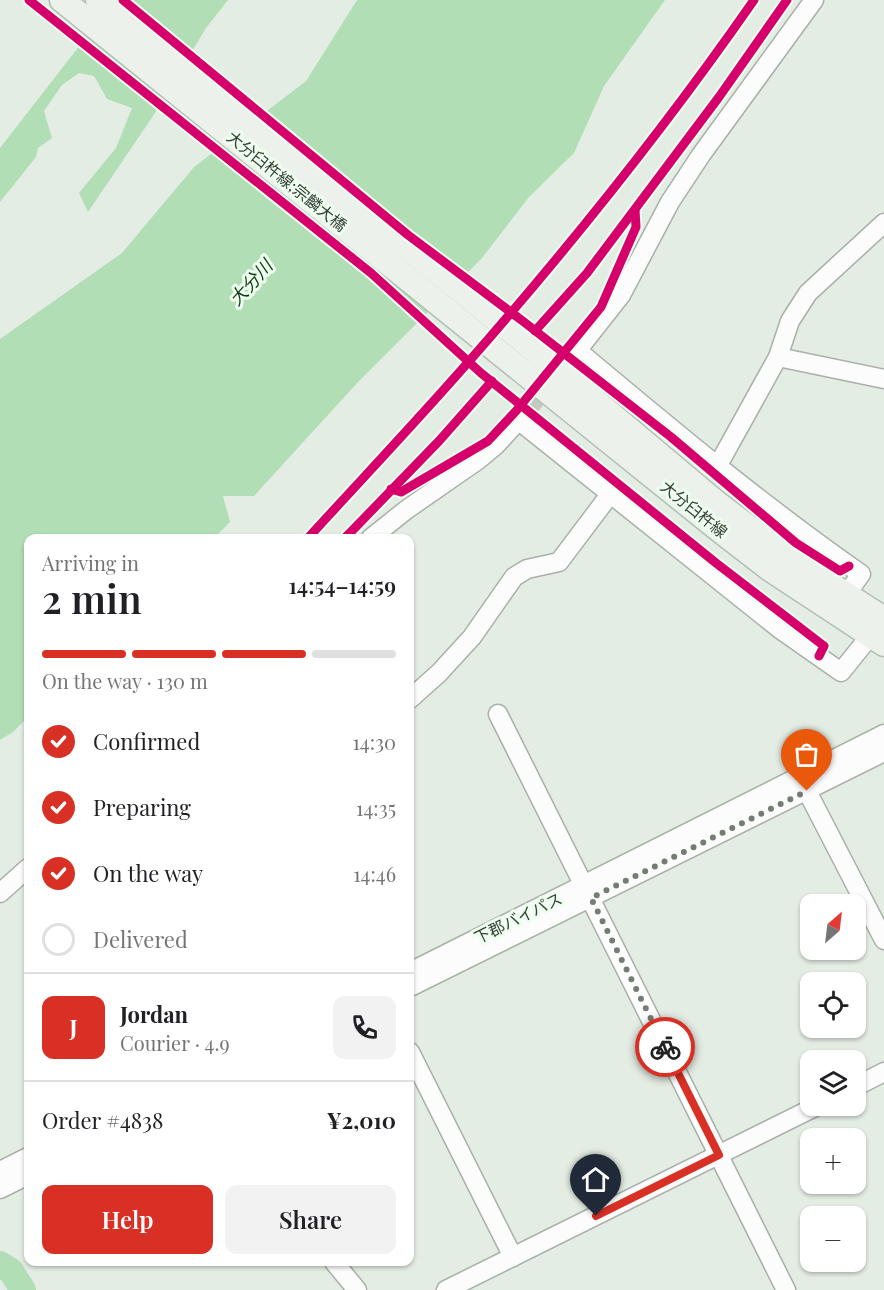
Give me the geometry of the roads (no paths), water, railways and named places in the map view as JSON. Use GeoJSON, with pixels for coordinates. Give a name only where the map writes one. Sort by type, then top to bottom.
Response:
{"type":"FeatureCollection","features":[{"type":"Feature","properties":{"kind":"main road","name":"大分臼杵線;宗麟大橋"},"geometry":{"type":"LineString","coordinates":[[62,0],[513,363]]}},
{"type":"Feature","properties":{"kind":"main road","name":"大分臼杵線;宗麟大橋"},"geometry":{"type":"LineString","coordinates":[[98,0],[526,343]]}},
{"type":"Feature","properties":{"kind":"main road","name":"大分臼杵線"},"geometry":{"type":"LineString","coordinates":[[526,343],[714,501],[786,556],[846,595],[879,633]]}},
{"type":"Feature","properties":{"kind":"main road","name":"大分臼杵線"},"geometry":{"type":"LineString","coordinates":[[513,363],[770,568],[879,633]]}},
{"type":"Feature","properties":{"kind":"street"},"geometry":{"type":"LineString","coordinates":[[814,0],[701,155],[670,202],[621,295],[575,354],[826,551],[861,574],[846,595]]}},
{"type":"Feature","properties":{"kind":"street"},"geometry":{"type":"LineString","coordinates":[[717,467],[778,357],[790,321],[808,293],[884,223]]}},
{"type":"Feature","properties":{"kind":"street"},"geometry":{"type":"LineString","coordinates":[[778,357],[884,379]]}},
{"type":"Feature","properties":{"kind":"street"},"geometry":{"type":"LineString","coordinates":[[376,534],[406,510],[478,460],[522,416],[611,493],[781,630],[841,672],[879,633]]}},
{"type":"Feature","properties":{"kind":"street"},"geometry":{"type":"LineString","coordinates":[[414,695],[439,673],[472,637],[514,577],[527,569],[559,562],[611,493]]}},
{"type":"Feature","properties":{"kind":"street"},"geometry":{"type":"LineString","coordinates":[[498,714],[786,1290]]}},
{"type":"Feature","properties":{"kind":"street","name":"下郡バイパス"},"geometry":{"type":"LineString","coordinates":[[414,985],[884,734]]}},
{"type":"Feature","properties":{"kind":"street","name":"下郡バイパス"},"geometry":{"type":"LineString","coordinates":[[414,970],[807,791],[884,752]]}},
{"type":"Feature","properties":{"kind":"street"},"geometry":{"type":"LineString","coordinates":[[807,791],[884,940]]}},
{"type":"Feature","properties":{"kind":"street"},"geometry":{"type":"LineString","coordinates":[[0,893],[24,872]]}},
{"type":"Feature","properties":{"kind":"street"},"geometry":{"type":"LineString","coordinates":[[414,1060],[513,1257]]}},
{"type":"Feature","properties":{"kind":"street"},"geometry":{"type":"LineString","coordinates":[[866,1081],[884,1072]]}},
{"type":"Feature","properties":{"kind":"street"},"geometry":{"type":"LineString","coordinates":[[454,1289],[513,1257],[800,1115]]}},
{"type":"Feature","properties":{"kind":"street"},"geometry":{"type":"LineString","coordinates":[[0,1171],[24,1159]]}},
{"type":"Feature","properties":{"kind":"street"},"geometry":{"type":"LineString","coordinates":[[0,1189],[24,1177]]}},
{"type":"Feature","properties":{"kind":"street"},"geometry":{"type":"LineString","coordinates":[[337,1266],[357,1290]]}},
{"type":"Feature","properties":{"kind":"water"},"geometry":{"type":"Polygon","coordinates":[[[115,0],[228,0],[206,28],[153,116],[88,212],[79,193],[116,148],[132,108],[107,99],[94,76],[79,73],[62,85],[44,111],[52,138],[38,148],[36,157],[0,202],[0,148],[115,0]]]}},
{"type":"Feature","properties":{"kind":"water","name":"大分川"},"geometry":{"type":"Polygon","coordinates":[[[357,0],[665,0],[604,86],[574,153],[529,197],[482,258],[359,381],[254,496],[223,496],[230,522],[218,534],[24,534],[24,721],[0,740],[0,339],[122,253],[194,167],[306,81],[357,0]]]}},
{"type":"Feature","properties":{"kind":"waterway"},"geometry":{"type":"LineString","coordinates":[[0,1264],[11,1271],[23,1290]]}},
{"type":"Feature","properties":{"kind":"tunnel"},"geometry":{"type":"LineString","coordinates":[[525,413],[553,380]]}}]}
